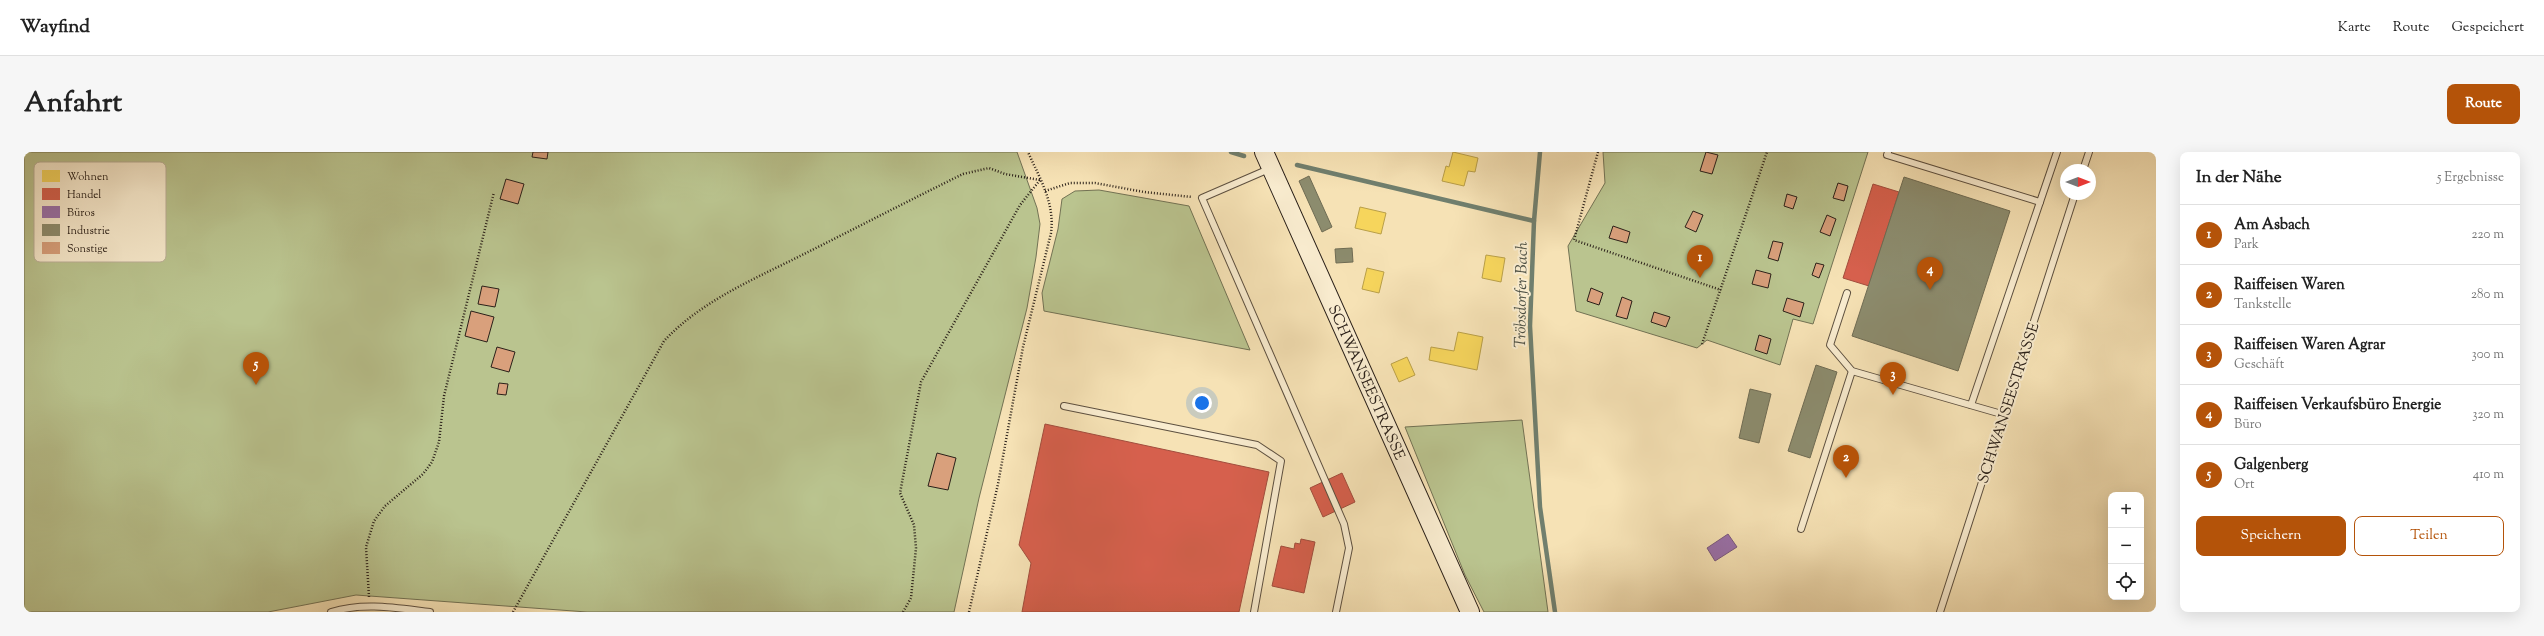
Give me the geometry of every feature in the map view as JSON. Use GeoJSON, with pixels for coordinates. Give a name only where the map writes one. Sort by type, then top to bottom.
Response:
{"type":"FeatureCollection","features":[{"type":"Feature","properties":{"kind":"street","name":"SCHWANSEESTRASSE"},"geometry":{"type":"LineString","coordinates":[[1264,152],[1470,612]]}},
{"type":"Feature","properties":{"kind":"lane"},"geometry":{"type":"LineString","coordinates":[[1888,152],[1887,155],[2040,202]]}},
{"type":"Feature","properties":{"kind":"lane"},"geometry":{"type":"LineString","coordinates":[[1971,405],[2057,152]]}},
{"type":"Feature","properties":{"kind":"lane"},"geometry":{"type":"LineString","coordinates":[[2085,164],[2089,152]]}},
{"type":"Feature","properties":{"kind":"lane"},"geometry":{"type":"LineString","coordinates":[[1271,168],[1202,198],[1344,524],[1349,548],[1336,612]]}},
{"type":"Feature","properties":{"kind":"lane","name":"SCHWANSEESTRASSE"},"geometry":{"type":"LineString","coordinates":[[1940,612],[2005,415],[2073,200]]}},
{"type":"Feature","properties":{"kind":"lane"},"geometry":{"type":"LineString","coordinates":[[1847,293],[1830,345],[1852,371],[2005,415]]}},
{"type":"Feature","properties":{"kind":"lane"},"geometry":{"type":"LineString","coordinates":[[1801,529],[1852,371]]}},
{"type":"Feature","properties":{"kind":"lane"},"geometry":{"type":"LineString","coordinates":[[1064,406],[1257,445],[1281,461],[1254,612]]}},
{"type":"Feature","properties":{"kind":"lane"},"geometry":{"type":"LineString","coordinates":[[331,612],[349,606],[370,605],[430,612]]}},
{"type":"Feature","properties":{"kind":"path"},"geometry":{"type":"LineString","coordinates":[[969,612],[996,492],[1024,347],[1051,233],[1053,217],[1045,191],[1028,152]]}},
{"type":"Feature","properties":{"kind":"path"},"geometry":{"type":"LineString","coordinates":[[1598,152],[1574,240],[1721,290]]}},
{"type":"Feature","properties":{"kind":"path"},"geometry":{"type":"LineString","coordinates":[[1702,344],[1766,152]]}},
{"type":"Feature","properties":{"kind":"path"},"geometry":{"type":"LineString","coordinates":[[513,612],[664,341],[678,326],[705,307],[742,286],[963,174],[989,168],[1005,174],[1040,180]]}},
{"type":"Feature","properties":{"kind":"path"},"geometry":{"type":"LineString","coordinates":[[903,612],[911,598],[916,548],[914,525],[900,493],[921,382],[1020,205],[1040,180]]}},
{"type":"Feature","properties":{"kind":"path"},"geometry":{"type":"LineString","coordinates":[[1045,191],[1070,183],[1095,183],[1144,192],[1202,198]]}},
{"type":"Feature","properties":{"kind":"path"},"geometry":{"type":"LineString","coordinates":[[370,605],[366,547],[374,521],[385,506],[423,474],[432,462],[439,442],[444,396],[494,192]]}},
{"type":"Feature","properties":{"kind":"green space"},"geometry":{"type":"Polygon","coordinates":[[[24,152],[1017,152],[1037,208],[1040,224],[1036,257],[1027,308],[979,498],[954,612],[587,612],[356,595],[268,612],[24,612],[24,152]]]}},
{"type":"Feature","properties":{"kind":"green space"},"geometry":{"type":"Polygon","coordinates":[[[1603,152],[1868,152],[1813,324],[1793,319],[1780,365],[1707,340],[1697,348],[1576,311],[1568,246],[1605,183],[1603,152]]]}},
{"type":"Feature","properties":{"kind":"green space"},"geometry":{"type":"Polygon","coordinates":[[[1099,190],[1189,206],[1250,350],[1044,311],[1042,293],[1058,229],[1062,199],[1075,191],[1099,190]]]}},
{"type":"Feature","properties":{"kind":"green space"},"geometry":{"type":"Polygon","coordinates":[[[1522,420],[1548,612],[1484,612],[1465,575],[1405,427],[1522,420]]]}},
{"type":"Feature","properties":{"kind":"building: Wohnen"},"geometry":{"type":"Polygon","coordinates":[[[1453,152],[1478,158],[1475,172],[1468,171],[1464,186],[1442,181],[1446,166],[1449,167],[1453,152]]]}},
{"type":"Feature","properties":{"kind":"building: Wohnen"},"geometry":{"type":"Polygon","coordinates":[[[1360,207],[1386,213],[1381,234],[1355,228],[1360,207]]]}},
{"type":"Feature","properties":{"kind":"building: Wohnen"},"geometry":{"type":"Polygon","coordinates":[[[1486,255],[1505,258],[1501,282],[1482,278],[1486,255]]]}},
{"type":"Feature","properties":{"kind":"building: Wohnen"},"geometry":{"type":"Polygon","coordinates":[[[1367,268],[1384,272],[1379,293],[1362,289],[1367,268]]]}},
{"type":"Feature","properties":{"kind":"building: Wohnen"},"geometry":{"type":"Polygon","coordinates":[[[1458,332],[1483,337],[1477,370],[1429,360],[1431,347],[1454,351],[1458,332]]]}},
{"type":"Feature","properties":{"kind":"building: Wohnen"},"geometry":{"type":"Polygon","coordinates":[[[1407,357],[1415,375],[1399,382],[1391,364],[1407,357]]]}},
{"type":"Feature","properties":{"kind":"building: Handel"},"geometry":{"type":"Polygon","coordinates":[[[1873,184],[1899,192],[1869,286],[1843,278],[1873,184]]]}},
{"type":"Feature","properties":{"kind":"building: Handel"},"geometry":{"type":"Polygon","coordinates":[[[1045,424],[1269,472],[1239,612],[1022,612],[1031,563],[1019,545],[1045,424]]]}},
{"type":"Feature","properties":{"kind":"building: Handel"},"geometry":{"type":"Polygon","coordinates":[[[1342,473],[1355,502],[1323,517],[1310,488],[1342,473]]]}},
{"type":"Feature","properties":{"kind":"building: Handel"},"geometry":{"type":"Polygon","coordinates":[[[1301,539],[1315,542],[1304,593],[1272,586],[1281,546],[1294,549],[1295,543],[1300,544],[1301,539]]]}},
{"type":"Feature","properties":{"kind":"building: Büros"},"geometry":{"type":"Polygon","coordinates":[[[1728,534],[1737,547],[1715,561],[1707,548],[1728,534]]]}},
{"type":"Feature","properties":{"kind":"building: Industrie"},"geometry":{"type":"Polygon","coordinates":[[[1309,176],[1332,227],[1322,232],[1299,181],[1309,176]]]}},
{"type":"Feature","properties":{"kind":"building: Industrie"},"geometry":{"type":"Polygon","coordinates":[[[1904,177],[2010,211],[1958,371],[1852,336],[1904,177]]]}},
{"type":"Feature","properties":{"kind":"building: Industrie"},"geometry":{"type":"Polygon","coordinates":[[[1352,248],[1353,262],[1336,263],[1335,249],[1352,248]]]}},
{"type":"Feature","properties":{"kind":"building: Industrie"},"geometry":{"type":"Polygon","coordinates":[[[1816,365],[1837,372],[1810,458],[1788,451],[1816,365]]]}},
{"type":"Feature","properties":{"kind":"building: Industrie"},"geometry":{"type":"Polygon","coordinates":[[[1750,389],[1771,394],[1759,443],[1739,438],[1750,389]]]}},
{"type":"Feature","properties":{"kind":"building: Sonstige"},"geometry":{"type":"Polygon","coordinates":[[[533,152],[548,152],[547,159],[532,157],[533,152]]]}},
{"type":"Feature","properties":{"kind":"building: Sonstige"},"geometry":{"type":"Polygon","coordinates":[[[1706,152],[1718,155],[1712,174],[1700,171],[1706,152]]]}},
{"type":"Feature","properties":{"kind":"building: Sonstige"},"geometry":{"type":"Polygon","coordinates":[[[506,179],[524,184],[518,204],[500,199],[506,179]]]}},
{"type":"Feature","properties":{"kind":"building: Sonstige"},"geometry":{"type":"Polygon","coordinates":[[[1838,183],[1848,186],[1844,201],[1833,198],[1838,183]]]}},
{"type":"Feature","properties":{"kind":"building: Sonstige"},"geometry":{"type":"Polygon","coordinates":[[[1787,194],[1797,197],[1793,209],[1784,206],[1787,194]]]}},
{"type":"Feature","properties":{"kind":"building: Sonstige"},"geometry":{"type":"Polygon","coordinates":[[[1693,211],[1703,215],[1696,232],[1685,227],[1693,211]]]}},
{"type":"Feature","properties":{"kind":"building: Sonstige"},"geometry":{"type":"Polygon","coordinates":[[[1827,215],[1836,219],[1830,236],[1820,232],[1827,215]]]}},
{"type":"Feature","properties":{"kind":"building: Sonstige"},"geometry":{"type":"Polygon","coordinates":[[[1613,226],[1630,232],[1627,243],[1609,238],[1613,226]]]}},
{"type":"Feature","properties":{"kind":"building: Sonstige"},"geometry":{"type":"Polygon","coordinates":[[[1773,241],[1783,243],[1778,261],[1768,258],[1773,241]]]}},
{"type":"Feature","properties":{"kind":"building: Sonstige"},"geometry":{"type":"Polygon","coordinates":[[[1816,263],[1824,265],[1819,278],[1812,275],[1816,263]]]}},
{"type":"Feature","properties":{"kind":"building: Sonstige"},"geometry":{"type":"Polygon","coordinates":[[[1756,270],[1771,274],[1768,288],[1752,284],[1756,270]]]}},
{"type":"Feature","properties":{"kind":"building: Sonstige"},"geometry":{"type":"Polygon","coordinates":[[[482,286],[499,289],[495,307],[478,304],[482,286]]]}},
{"type":"Feature","properties":{"kind":"building: Sonstige"},"geometry":{"type":"Polygon","coordinates":[[[1591,288],[1603,293],[1599,305],[1587,301],[1591,288]]]}},
{"type":"Feature","properties":{"kind":"building: Sonstige"},"geometry":{"type":"Polygon","coordinates":[[[1622,297],[1632,301],[1627,319],[1616,316],[1622,297]]]}},
{"type":"Feature","properties":{"kind":"building: Sonstige"},"geometry":{"type":"Polygon","coordinates":[[[1787,298],[1804,303],[1800,317],[1783,311],[1787,298]]]}},
{"type":"Feature","properties":{"kind":"building: Sonstige"},"geometry":{"type":"Polygon","coordinates":[[[471,311],[494,317],[487,342],[465,336],[471,311]]]}},
{"type":"Feature","properties":{"kind":"building: Sonstige"},"geometry":{"type":"Polygon","coordinates":[[[1654,312],[1670,317],[1666,327],[1651,322],[1654,312]]]}},
{"type":"Feature","properties":{"kind":"building: Sonstige"},"geometry":{"type":"Polygon","coordinates":[[[1759,335],[1771,339],[1767,354],[1755,350],[1759,335]]]}},
{"type":"Feature","properties":{"kind":"building: Sonstige"},"geometry":{"type":"Polygon","coordinates":[[[497,347],[515,352],[509,372],[491,367],[497,347]]]}},
{"type":"Feature","properties":{"kind":"building: Sonstige"},"geometry":{"type":"Polygon","coordinates":[[[499,383],[508,384],[506,395],[497,394],[499,383]]]}},
{"type":"Feature","properties":{"kind":"building: Sonstige"},"geometry":{"type":"Polygon","coordinates":[[[937,453],[956,458],[948,490],[928,486],[937,453]]]}},
{"type":"Feature","properties":{"kind":"waterway","name":"Tröbsdorfer Bach"},"geometry":{"type":"LineString","coordinates":[[1231,152],[1244,156]]}},
{"type":"Feature","properties":{"kind":"waterway","name":"Tröbsdorfer Bach"},"geometry":{"type":"LineString","coordinates":[[1540,152],[1534,221],[1530,326],[1540,507],[1555,612]]}},
{"type":"Feature","properties":{"kind":"waterway","name":"Tröbsdorfer Bach"},"geometry":{"type":"LineString","coordinates":[[1297,165],[1534,221]]}},
{"type":"Feature","properties":{"kind":"place","name":"Am Asbach"},"geometry":{"type":"Point","coordinates":[1700,278]}},
{"type":"Feature","properties":{"kind":"place","name":"Raiffeisen Verkaufsbüro Energie"},"geometry":{"type":"Point","coordinates":[1930,290]}},
{"type":"Feature","properties":{"kind":"place","name":"Galgenberg"},"geometry":{"type":"Point","coordinates":[256,385]}},
{"type":"Feature","properties":{"kind":"place","name":"Raiffeisen Waren Agrar"},"geometry":{"type":"Point","coordinates":[1893,395]}},
{"type":"Feature","properties":{"kind":"place","name":"Raiffeisen Waren"},"geometry":{"type":"Point","coordinates":[1846,478]}}]}
